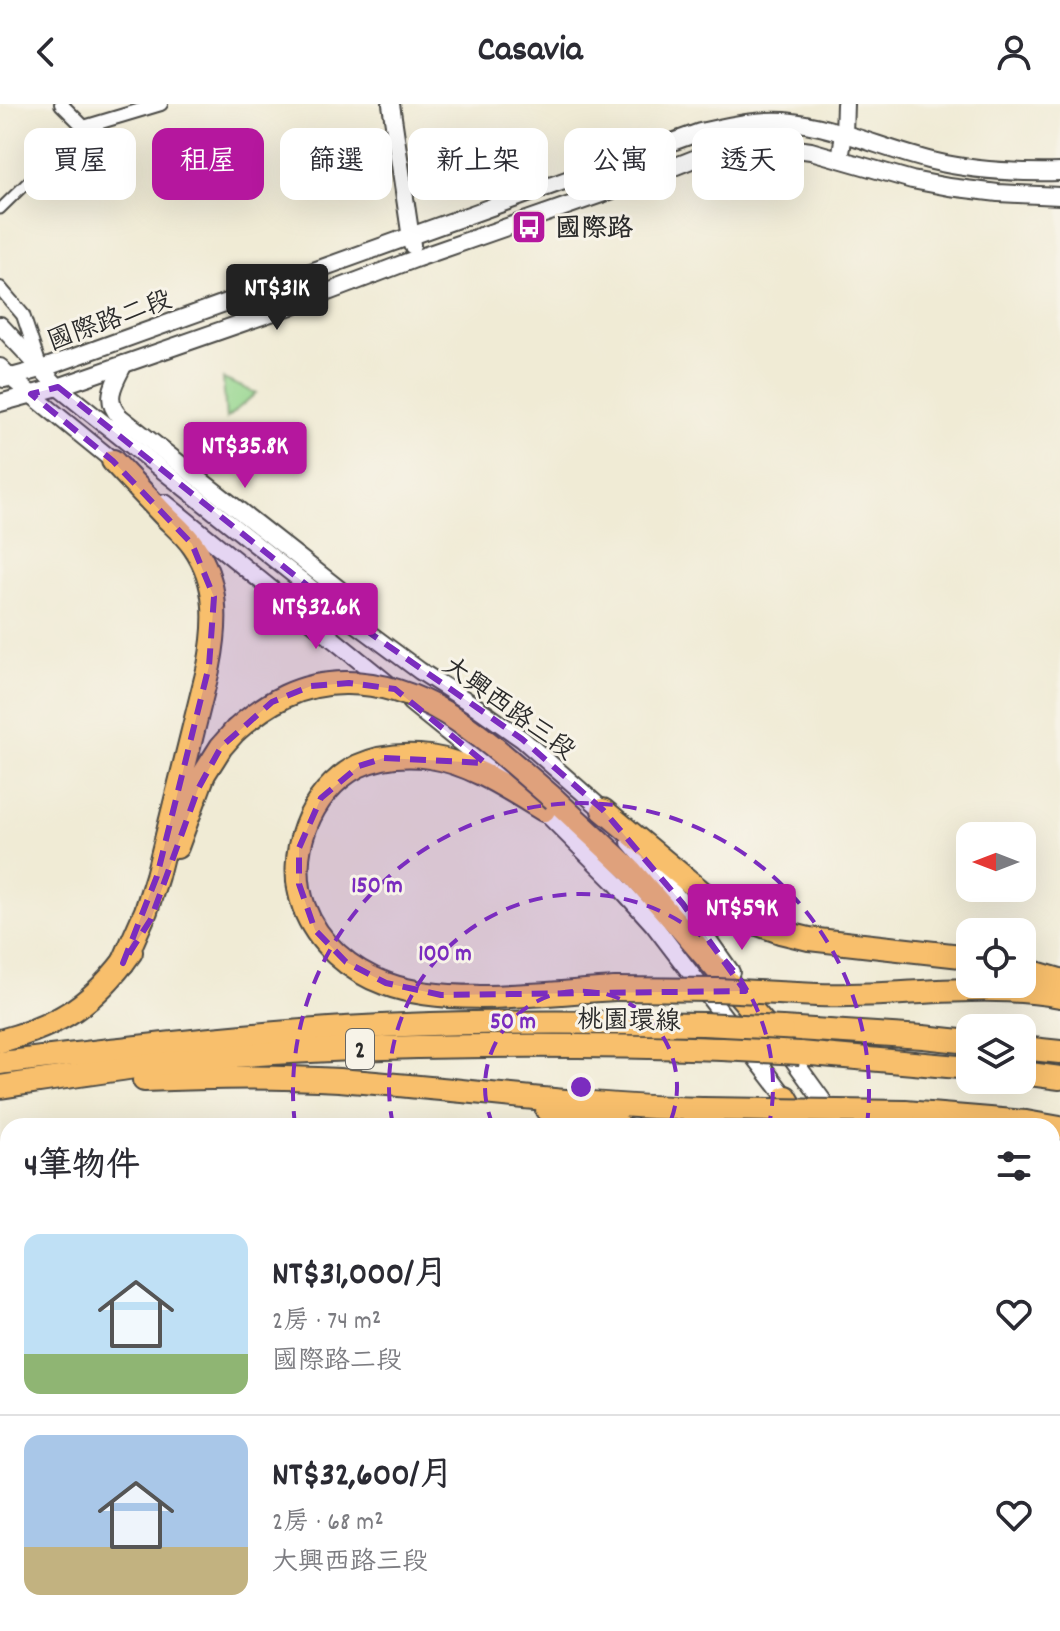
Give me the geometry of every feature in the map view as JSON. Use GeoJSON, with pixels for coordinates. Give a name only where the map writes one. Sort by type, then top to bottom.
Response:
{"type":"FeatureCollection","features":[{"type":"Feature","properties":{"kind":"highway"},"geometry":{"type":"LineString","coordinates":[[113,461],[192,544],[209,579],[216,616],[209,666],[157,876],[142,922],[123,963]]}},
{"type":"Feature","properties":{"kind":"highway"},"geometry":{"type":"LineString","coordinates":[[0,1041],[50,1025],[77,1009],[123,963],[151,919],[204,774],[235,731],[272,702],[311,686],[333,683],[370,684],[399,690],[424,700],[495,749],[549,805],[630,870],[788,1041]]}},
{"type":"Feature","properties":{"kind":"highway"},"geometry":{"type":"LineString","coordinates":[[549,805],[463,766],[433,757],[407,755],[359,766],[336,781],[306,823],[299,848],[298,867],[303,907],[329,948],[346,962],[375,979],[409,990],[441,995],[615,989],[891,995],[1014,989],[1060,996]]}},
{"type":"Feature","properties":{"kind":"highway"},"geometry":{"type":"LineString","coordinates":[[603,810],[710,899],[755,923],[809,939],[956,955]]}},
{"type":"Feature","properties":{"kind":"highway"},"geometry":{"type":"LineString","coordinates":[[1036,973],[1060,980]]}},
{"type":"Feature","properties":{"kind":"highway","name":"桃園環線"},"geometry":{"type":"LineString","coordinates":[[0,1063],[214,1039],[405,1025],[594,1022],[703,1024],[788,1041],[956,1066]]}},
{"type":"Feature","properties":{"kind":"highway","name":"桃園環線"},"geometry":{"type":"LineString","coordinates":[[0,1087],[257,1054],[408,1046],[599,1045],[722,1049],[788,1041],[956,1042]]}},
{"type":"Feature","properties":{"kind":"highway"},"geometry":{"type":"LineString","coordinates":[[1036,1049],[1060,1052]]}},
{"type":"Feature","properties":{"kind":"highway"},"geometry":{"type":"LineString","coordinates":[[1036,1075],[1060,1078]]}},
{"type":"Feature","properties":{"kind":"highway"},"geometry":{"type":"LineString","coordinates":[[0,1087],[209,1077],[335,1080],[626,1105],[905,1112],[985,1118]]}},
{"type":"Feature","properties":{"kind":"highway"},"geometry":{"type":"LineString","coordinates":[[404,1086],[518,1103],[585,1118]]}},
{"type":"Feature","properties":{"kind":"highway"},"geometry":{"type":"LineString","coordinates":[[786,1097],[800,1118]]}},
{"type":"Feature","properties":{"kind":"street"},"geometry":{"type":"LineString","coordinates":[[61,104],[84,127]]}},
{"type":"Feature","properties":{"kind":"street"},"geometry":{"type":"LineString","coordinates":[[0,209],[84,127],[161,104]]}},
{"type":"Feature","properties":{"kind":"street"},"geometry":{"type":"LineString","coordinates":[[391,104],[415,259]]}},
{"type":"Feature","properties":{"kind":"street"},"geometry":{"type":"LineString","coordinates":[[840,159],[845,104]]}},
{"type":"Feature","properties":{"kind":"street","name":"國際路二段"},"geometry":{"type":"LineString","coordinates":[[2,374],[41,369],[700,132],[749,122],[784,121],[823,128],[932,161],[964,167],[1060,172]]}},
{"type":"Feature","properties":{"kind":"street","name":"國際路二段"},"geometry":{"type":"LineString","coordinates":[[0,403],[58,387],[291,306],[704,155],[732,149],[767,145],[811,151],[912,180],[949,187],[1060,196]]}},
{"type":"Feature","properties":{"kind":"street","name":"大興西路三段"},"geometry":{"type":"LineString","coordinates":[[0,288],[23,315],[41,369]]}},
{"type":"Feature","properties":{"kind":"street","name":"大興西路三段"},"geometry":{"type":"LineString","coordinates":[[0,325],[58,387],[347,617],[420,671],[522,739],[603,810],[683,904],[788,1041],[836,1118]]}},
{"type":"Feature","properties":{"kind":"street"},"geometry":{"type":"LineString","coordinates":[[124,364],[111,396],[112,410],[339,589],[347,617]]}},
{"type":"Feature","properties":{"kind":"street"},"geometry":{"type":"LineString","coordinates":[[2,374],[549,805],[653,924],[786,1097]]}},
{"type":"Feature","properties":{"kind":"highlighted area"},"geometry":{"type":"Polygon","coordinates":[[[58,387],[347,617],[522,739],[603,810],[683,904],[745,991],[441,995],[386,983],[346,962],[315,930],[299,884],[299,848],[321,798],[359,766],[384,758],[485,763],[395,689],[349,683],[311,686],[272,702],[221,747],[198,789],[151,919],[123,963],[157,876],[209,666],[214,597],[192,544],[113,461],[31,394],[58,387]]]}},
{"type":"Feature","properties":{"kind":"green space"},"geometry":{"type":"Polygon","coordinates":[[[223,379],[256,393],[226,419],[223,379]]]}},
{"type":"Feature","properties":{"kind":"place","name":"國際路"},"geometry":{"type":"Point","coordinates":[529,227]}}]}
